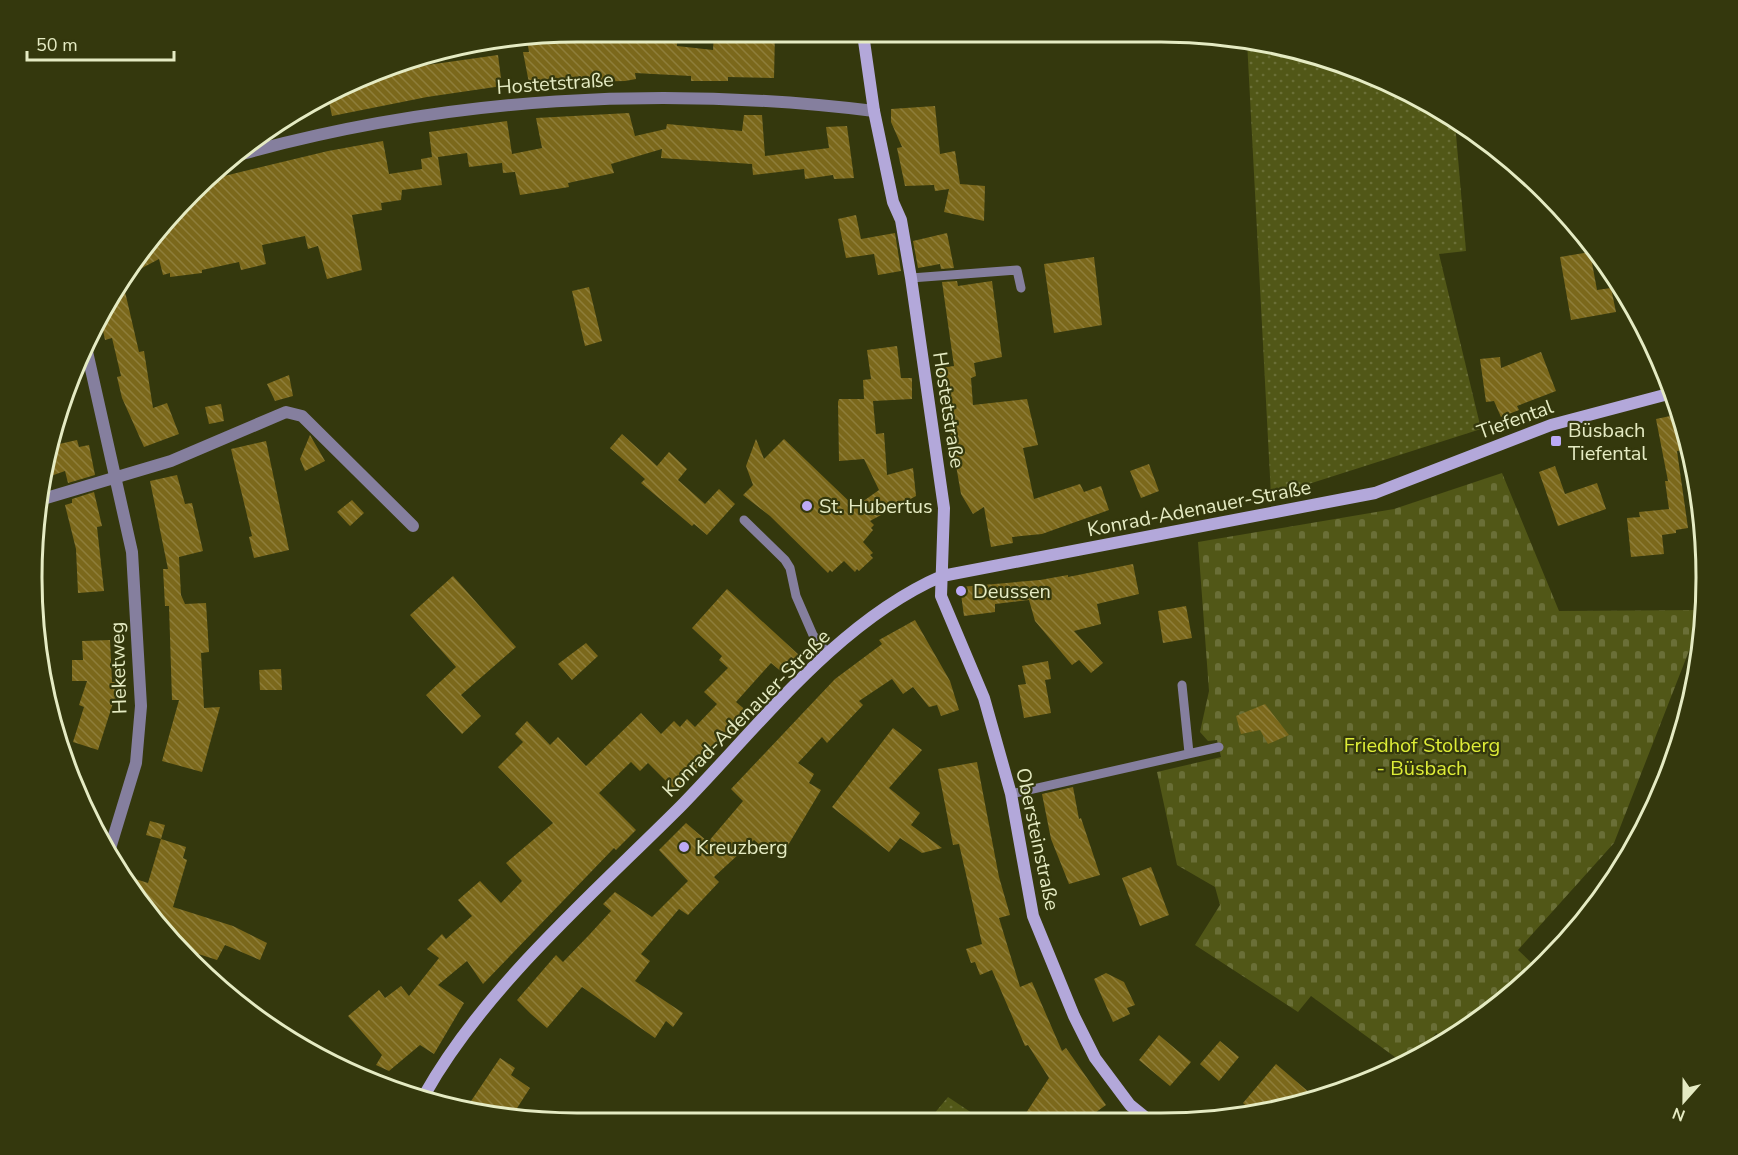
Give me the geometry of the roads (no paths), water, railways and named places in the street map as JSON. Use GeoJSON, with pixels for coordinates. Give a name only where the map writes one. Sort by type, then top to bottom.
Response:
{"type":"FeatureCollection","features":[{"type":"Feature","properties":{"kind":"street","name":"Hostetstraße"},"geometry":{"type":"LineString","coordinates":[[864,42],[874,111],[893,202],[901,220],[911,278],[944,508],[942,576]]}},
{"type":"Feature","properties":{"kind":"street","name":"Hostetstraße"},"geometry":{"type":"LineString","coordinates":[[256,150],[305,136],[465,109],[602,97],[794,101],[874,111]]}},
{"type":"Feature","properties":{"kind":"street","name":"Heketweg"},"geometry":{"type":"LineString","coordinates":[[89,360],[132,552],[141,706],[136,762],[112,841]]}},
{"type":"Feature","properties":{"kind":"street","name":"Tiefental"},"geometry":{"type":"LineString","coordinates":[[1375,493],[1551,425],[1664,395]]}},
{"type":"Feature","properties":{"kind":"street"},"geometry":{"type":"LineString","coordinates":[[49,497],[171,461],[286,412],[302,416],[413,526]]}},
{"type":"Feature","properties":{"kind":"street","name":"Konrad-Adenauer-Straße"},"geometry":{"type":"LineString","coordinates":[[426,1091],[440,1067],[512,976],[828,654],[914,588],[942,576],[1375,493]]}},
{"type":"Feature","properties":{"kind":"street","name":"Obersteinstraße"},"geometry":{"type":"LineString","coordinates":[[942,576],[941,596],[984,698],[1011,794],[1033,916],[1074,1016],[1095,1058],[1130,1105],[1140,1113]]}},
{"type":"Feature","properties":{"kind":"lane"},"geometry":{"type":"LineString","coordinates":[[911,278],[1017,270],[1021,288]]}},
{"type":"Feature","properties":{"kind":"lane"},"geometry":{"type":"LineString","coordinates":[[744,520],[785,560],[790,568],[796,596],[813,635],[828,654]]}},
{"type":"Feature","properties":{"kind":"lane"},"geometry":{"type":"LineString","coordinates":[[1182,685],[1189,753]]}},
{"type":"Feature","properties":{"kind":"lane"},"geometry":{"type":"LineString","coordinates":[[1011,794],[1218,747]]}},
{"type":"Feature","properties":{"kind":"place","name":"Büsbach Tiefental"},"geometry":{"type":"Point","coordinates":[1556,441]}},
{"type":"Feature","properties":{"kind":"place","name":"St. Hubertus"},"geometry":{"type":"Point","coordinates":[807,506]}},
{"type":"Feature","properties":{"kind":"place","name":"Deussen"},"geometry":{"type":"Point","coordinates":[961,591]}},
{"type":"Feature","properties":{"kind":"place","name":"Kreuzberg"},"geometry":{"type":"Point","coordinates":[684,847]}},
{"type":"Feature","properties":{"kind":"park label","name":"Friedhof Stolberg - Büsbach"},"geometry":{"type":"Point","coordinates":[1422,756]}}]}
